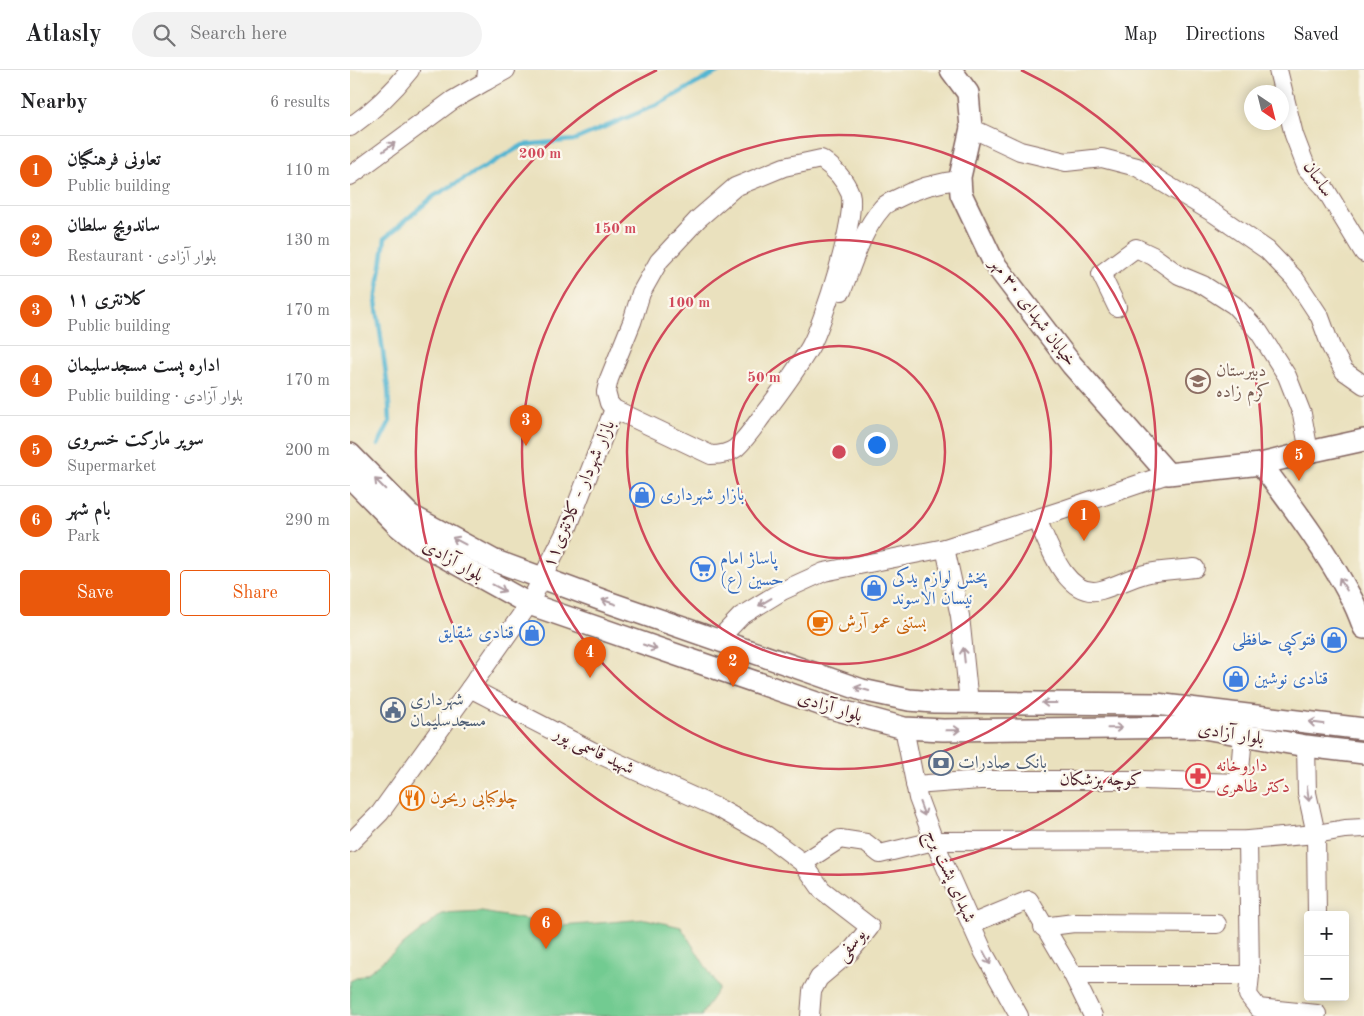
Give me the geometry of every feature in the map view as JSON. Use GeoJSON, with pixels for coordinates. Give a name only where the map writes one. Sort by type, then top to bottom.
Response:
{"type":"FeatureCollection","features":[{"type":"Feature","properties":{"kind":"main road","name":"خیابان شهدای ۳۰ مهر"},"geometry":{"type":"LineString","coordinates":[[950,70],[968,93],[971,128],[960,180],[961,194],[994,263],[1072,365],[1168,474]]}},
{"type":"Feature","properties":{"kind":"main road"},"geometry":{"type":"LineString","coordinates":[[1168,474],[1262,464],[1364,440]]}},
{"type":"Feature","properties":{"kind":"main road","name":"بلوار آزادی"},"geometry":{"type":"LineString","coordinates":[[350,454],[404,520],[419,543],[529,604],[816,703],[871,720],[904,728],[943,730],[1198,727],[1306,746],[1364,753]]}},
{"type":"Feature","properties":{"kind":"main road"},"geometry":{"type":"LineString","coordinates":[[1262,464],[1328,559],[1351,597],[1364,628]]}},
{"type":"Feature","properties":{"kind":"main road","name":"بلوار آزادی"},"geometry":{"type":"LineString","coordinates":[[350,477],[404,520],[493,560],[862,690],[909,700],[969,703],[1156,704],[1364,729]]}},
{"type":"Feature","properties":{"kind":"main road"},"geometry":{"type":"LineString","coordinates":[[904,728],[909,700]]}},
{"type":"Feature","properties":{"kind":"street"},"geometry":{"type":"LineString","coordinates":[[350,127],[364,118],[391,92],[410,70]]}},
{"type":"Feature","properties":{"kind":"street"},"geometry":{"type":"LineString","coordinates":[[350,176],[486,76],[506,70]]}},
{"type":"Feature","properties":{"kind":"street","name":"ساسان"},"geometry":{"type":"LineString","coordinates":[[1278,70],[1294,135],[1307,169],[1324,187],[1364,253]]}},
{"type":"Feature","properties":{"kind":"street"},"geometry":{"type":"LineString","coordinates":[[971,128],[1020,151],[1066,162],[1102,158],[1136,167],[1214,214],[1266,250],[1295,279],[1320,317],[1330,347],[1344,371],[1364,385]]}},
{"type":"Feature","properties":{"kind":"street"},"geometry":{"type":"LineString","coordinates":[[735,451],[784,387],[811,346],[821,323],[849,224],[851,194],[835,168],[821,159],[784,168],[735,187],[698,219],[659,261],[640,293],[632,322],[609,379],[606,392],[609,403],[614,409],[711,455],[727,454],[735,451],[788,391],[810,358]]}},
{"type":"Feature","properties":{"kind":"street"},"geometry":{"type":"LineString","coordinates":[[821,340],[855,255],[867,230],[883,206],[913,190],[944,181],[960,180]]}},
{"type":"Feature","properties":{"kind":"street"},"geometry":{"type":"LineString","coordinates":[[1117,307],[1101,274],[1136,248],[1154,256],[1179,275],[1203,285],[1234,305],[1259,332],[1287,376],[1302,414],[1309,452]]}},
{"type":"Feature","properties":{"kind":"street","name":"بازار شهردار - کلانتری۱۱"},"geometry":{"type":"LineString","coordinates":[[350,842],[380,813],[529,604],[568,527],[614,409]]}},
{"type":"Feature","properties":{"kind":"street"},"geometry":{"type":"LineString","coordinates":[[719,639],[742,616],[782,591],[824,572],[945,548],[1168,474]]}},
{"type":"Feature","properties":{"kind":"street"},"geometry":{"type":"LineString","coordinates":[[1037,519],[1054,556],[1069,581],[1085,591],[1099,591],[1146,573],[1195,568]]}},
{"type":"Feature","properties":{"kind":"street"},"geometry":{"type":"LineString","coordinates":[[945,548],[960,616],[969,703]]}},
{"type":"Feature","properties":{"kind":"street","name":"شهید قاسمی پور"},"geometry":{"type":"LineString","coordinates":[[470,688],[592,752],[720,809],[766,835],[804,864]]}},
{"type":"Feature","properties":{"kind":"street","name":"شهدای پشت برج"},"geometry":{"type":"LineString","coordinates":[[904,728],[918,798],[934,841],[984,953],[1019,1016]]}},
{"type":"Feature","properties":{"kind":"street","name":"کوچه پزشکان"},"geometry":{"type":"LineString","coordinates":[[915,785],[980,780],[1142,780],[1239,783],[1243,735]]}},
{"type":"Feature","properties":{"kind":"street"},"geometry":{"type":"LineString","coordinates":[[1306,746],[1307,793],[1316,834],[1317,911]]}},
{"type":"Feature","properties":{"kind":"street"},"geometry":{"type":"LineString","coordinates":[[804,864],[840,839],[866,843],[880,854],[934,841],[1248,840],[1364,828]]}},
{"type":"Feature","properties":{"kind":"street"},"geometry":{"type":"LineString","coordinates":[[1248,840],[1250,975],[1248,996],[1258,1008],[1317,1009]]}},
{"type":"Feature","properties":{"kind":"street","name":"یوسفی"},"geometry":{"type":"LineString","coordinates":[[804,864],[822,890],[870,927],[851,951],[819,978],[812,992],[810,1016]]}},
{"type":"Feature","properties":{"kind":"street"},"geometry":{"type":"LineString","coordinates":[[971,924],[1029,900],[1043,927],[1073,975],[1093,1016]]}},
{"type":"Feature","properties":{"kind":"street"},"geometry":{"type":"LineString","coordinates":[[1043,927],[1074,923],[1217,924]]}},
{"type":"Feature","properties":{"kind":"street"},"geometry":{"type":"LineString","coordinates":[[1073,975],[1250,975]]}},
{"type":"Feature","properties":{"kind":"green space"},"geometry":{"type":"Polygon","coordinates":[[[482,912],[562,926],[646,919],[681,927],[719,988],[702,1016],[350,1016],[350,981],[369,972],[442,914],[482,912]]]}},
{"type":"Feature","properties":{"kind":"waterway"},"geometry":{"type":"LineString","coordinates":[[378,445],[390,421],[388,389],[376,301],[385,238],[434,196],[523,145],[574,140],[659,104],[721,70]]}},
{"type":"Feature","properties":{"kind":"place","name":"دبیرستان کرم زاده"},"geometry":{"type":"Point","coordinates":[1198,381]}},
{"type":"Feature","properties":{"kind":"place","name":"کلانتری ۱۱"},"geometry":{"type":"Point","coordinates":[526,446]}},
{"type":"Feature","properties":{"kind":"place","name":"سوپر مارکت خسروی"},"geometry":{"type":"Point","coordinates":[1299,481]}},
{"type":"Feature","properties":{"kind":"place","name":"بازار شهرداری"},"geometry":{"type":"Point","coordinates":[642,495]}},
{"type":"Feature","properties":{"kind":"place","name":"تعاونی فرهنگیان"},"geometry":{"type":"Point","coordinates":[1084,541]}},
{"type":"Feature","properties":{"kind":"place","name":"پاساژ امام حسین (ع)"},"geometry":{"type":"Point","coordinates":[703,569]}},
{"type":"Feature","properties":{"kind":"place","name":"پخش لوازم یدکی نیسان الاسوند"},"geometry":{"type":"Point","coordinates":[874,588]}},
{"type":"Feature","properties":{"kind":"place","name":"بستنی عمو آرش"},"geometry":{"type":"Point","coordinates":[820,623]}},
{"type":"Feature","properties":{"kind":"place","name":"قنادی شقایق"},"geometry":{"type":"Point","coordinates":[532,633]}},
{"type":"Feature","properties":{"kind":"place","name":"فتوکپی حافظی"},"geometry":{"type":"Point","coordinates":[1334,640]}},
{"type":"Feature","properties":{"kind":"place","name":"اداره پست مسجدسلیمان"},"geometry":{"type":"Point","coordinates":[590,678]}},
{"type":"Feature","properties":{"kind":"place","name":"قنادی نوشین"},"geometry":{"type":"Point","coordinates":[1236,679]}},
{"type":"Feature","properties":{"kind":"place","name":"ساندویچ سلطان"},"geometry":{"type":"Point","coordinates":[733,687]}},
{"type":"Feature","properties":{"kind":"place","name":"شهرداری مسجدسلیمان"},"geometry":{"type":"Point","coordinates":[393,710]}},
{"type":"Feature","properties":{"kind":"place","name":"بانک صادرات"},"geometry":{"type":"Point","coordinates":[941,763]}},
{"type":"Feature","properties":{"kind":"place","name":"داروخانه دکتر ظاهری"},"geometry":{"type":"Point","coordinates":[1198,776]}},
{"type":"Feature","properties":{"kind":"place","name":"چلوکبابی ریحون"},"geometry":{"type":"Point","coordinates":[412,798]}},
{"type":"Feature","properties":{"kind":"place","name":"بام شهر"},"geometry":{"type":"Point","coordinates":[546,949]}}]}
